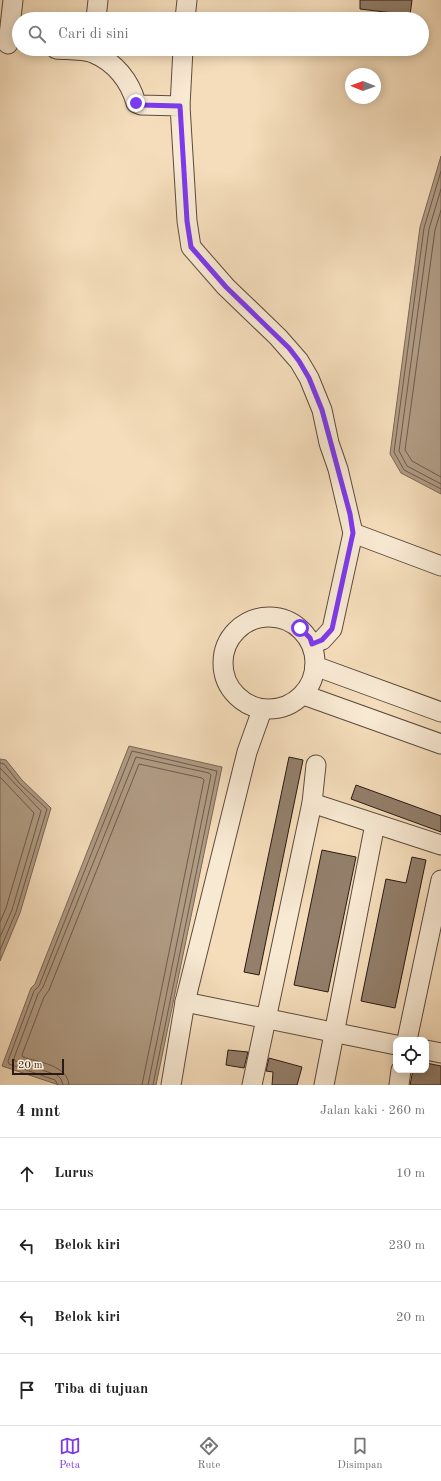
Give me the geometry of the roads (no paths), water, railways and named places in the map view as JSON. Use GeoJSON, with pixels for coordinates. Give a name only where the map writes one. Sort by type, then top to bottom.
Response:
{"type":"FeatureCollection","features":[{"type":"Feature","properties":{"kind":"street"},"geometry":{"type":"LineString","coordinates":[[9,44],[13,0]]}},
{"type":"Feature","properties":{"kind":"street"},"geometry":{"type":"LineString","coordinates":[[97,12],[98,0]]}},
{"type":"Feature","properties":{"kind":"street"},"geometry":{"type":"LineString","coordinates":[[185,12],[186,0]]}},
{"type":"Feature","properties":{"kind":"street"},"geometry":{"type":"LineString","coordinates":[[100,56],[115,66],[132,90],[136,103],[141,105],[180,106]]}},
{"type":"Feature","properties":{"kind":"street"},"geometry":{"type":"LineString","coordinates":[[183,56],[180,106],[187,221],[191,247],[226,287],[289,348],[299,361],[309,378],[322,410],[350,514],[353,533],[332,629],[322,640],[312,644]]}},
{"type":"Feature","properties":{"kind":"street"},"geometry":{"type":"LineString","coordinates":[[353,533],[441,566]]}},
{"type":"Feature","properties":{"kind":"street"},"geometry":{"type":"LineString","coordinates":[[257,616],[273,616],[287,620],[300,628],[310,638],[312,644],[315,666],[304,695],[284,706],[262,710],[244,702],[229,686],[224,674],[223,659],[226,644],[233,633],[243,623],[257,616]]}},
{"type":"Feature","properties":{"kind":"street"},"geometry":{"type":"LineString","coordinates":[[315,666],[441,712]]}},
{"type":"Feature","properties":{"kind":"street"},"geometry":{"type":"LineString","coordinates":[[304,695],[441,744]]}},
{"type":"Feature","properties":{"kind":"street"},"geometry":{"type":"LineString","coordinates":[[172,1085],[185,1002],[247,752],[262,710]]}},
{"type":"Feature","properties":{"kind":"street"},"geometry":{"type":"LineString","coordinates":[[252,1085],[312,803],[316,765]]}},
{"type":"Feature","properties":{"kind":"street"},"geometry":{"type":"LineString","coordinates":[[312,803],[441,845]]}},
{"type":"Feature","properties":{"kind":"street"},"geometry":{"type":"LineString","coordinates":[[324,1085],[375,824]]}},
{"type":"Feature","properties":{"kind":"street"},"geometry":{"type":"LineString","coordinates":[[408,1037],[441,880]]}},
{"type":"Feature","properties":{"kind":"street"},"geometry":{"type":"LineString","coordinates":[[185,1002],[266,1017],[393,1044]]}},
{"type":"Feature","properties":{"kind":"street"},"geometry":{"type":"LineString","coordinates":[[429,1051],[441,1053]]}},
{"type":"Feature","properties":{"kind":"street"},"geometry":{"type":"LineString","coordinates":[[399,1085],[401,1073]]}},
{"type":"Feature","properties":{"kind":"water"},"geometry":{"type":"Polygon","coordinates":[[[441,156],[441,494],[401,473],[390,454],[420,227],[441,156]]]}},
{"type":"Feature","properties":{"kind":"water"},"geometry":{"type":"Polygon","coordinates":[[[129,746],[222,767],[156,1085],[59,1085],[2,1066],[31,988],[35,984],[129,746]]]}},
{"type":"Feature","properties":{"kind":"water"},"geometry":{"type":"Polygon","coordinates":[[[0,759],[6,760],[22,780],[51,808],[20,913],[0,961],[0,759]]]}}]}
